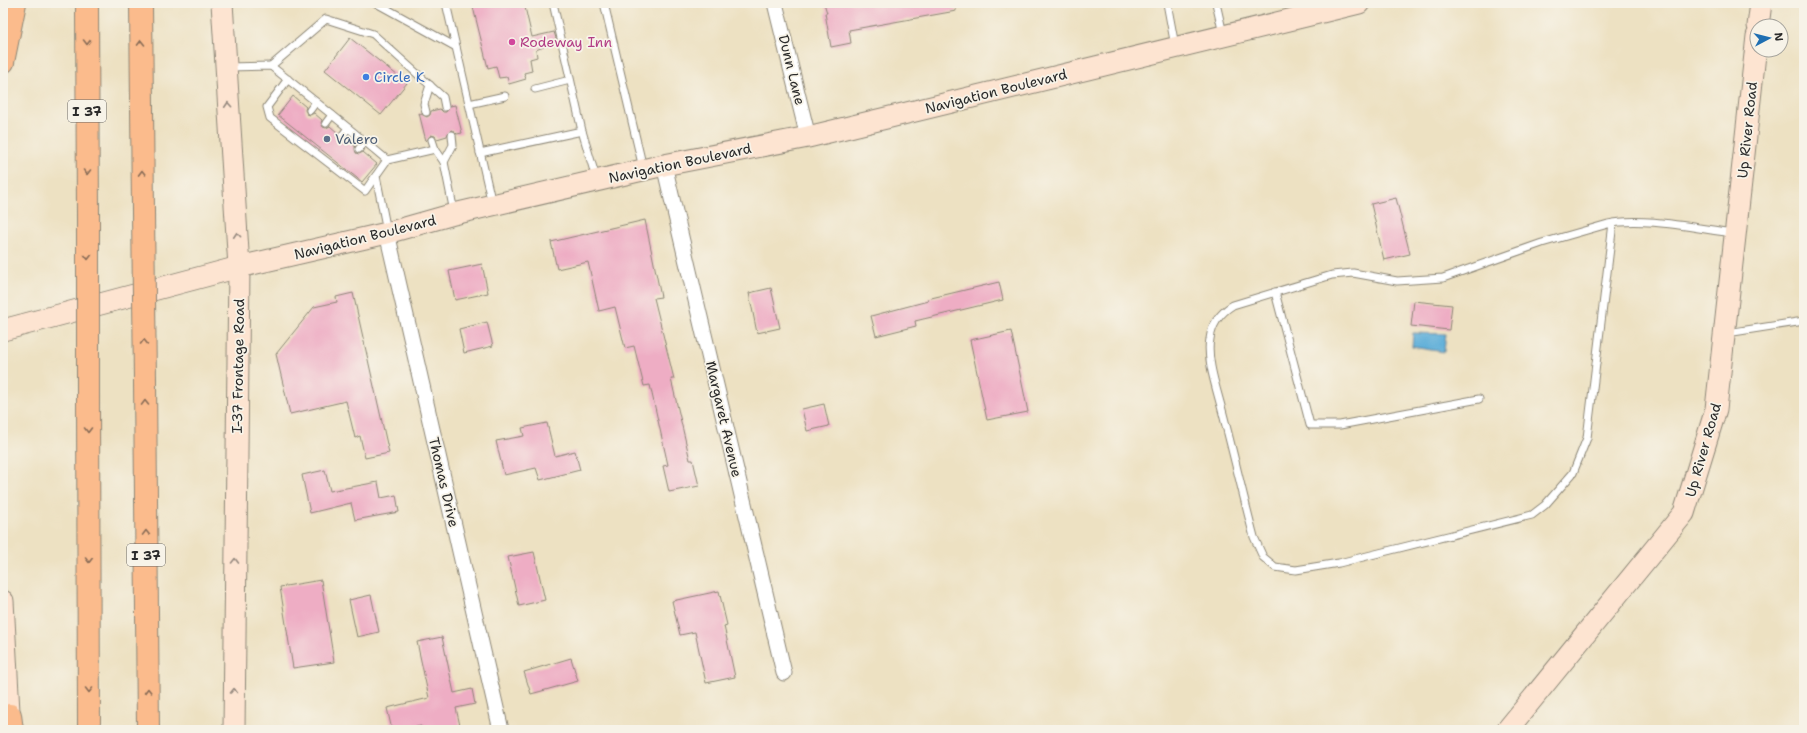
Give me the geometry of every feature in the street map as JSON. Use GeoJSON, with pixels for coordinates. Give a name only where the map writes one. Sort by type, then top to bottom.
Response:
{"type":"FeatureCollection","features":[{"type":"Feature","properties":{"kind":"highway"},"geometry":{"type":"LineString","coordinates":[[3,62],[15,3]]}},
{"type":"Feature","properties":{"kind":"highway","name":"I 37"},"geometry":{"type":"LineString","coordinates":[[87,3],[89,730]]}},
{"type":"Feature","properties":{"kind":"highway","name":"I 37"},"geometry":{"type":"LineString","coordinates":[[141,3],[148,730]]}},
{"type":"Feature","properties":{"kind":"street","name":"I-37 Frontage Road"},"geometry":{"type":"LineString","coordinates":[[222,3],[239,267],[234,730]]}},
{"type":"Feature","properties":{"kind":"street","name":"Dunn Lane"},"geometry":{"type":"LineString","coordinates":[[775,3],[808,137]]}},
{"type":"Feature","properties":{"kind":"street","name":"Navigation Boulevard"},"geometry":{"type":"LineString","coordinates":[[3,330],[239,267],[387,233],[454,214],[664,165],[808,137],[1359,3]]}},
{"type":"Feature","properties":{"kind":"street"},"geometry":{"type":"LineString","coordinates":[[1759,18],[1761,3]]}},
{"type":"Feature","properties":{"kind":"street","name":"Up River Road"},"geometry":{"type":"LineString","coordinates":[[1507,730],[1684,513],[1716,409],[1755,58]]}},
{"type":"Feature","properties":{"kind":"street","name":"Margaret Avenue"},"geometry":{"type":"LineString","coordinates":[[664,165],[784,673]]}},
{"type":"Feature","properties":{"kind":"street","name":"Thomas Drive"},"geometry":{"type":"LineString","coordinates":[[387,233],[501,730]]}},
{"type":"Feature","properties":{"kind":"street"},"geometry":{"type":"LineString","coordinates":[[3,601],[5,666],[11,725]]}},
{"type":"Feature","properties":{"kind":"lane"},"geometry":{"type":"LineString","coordinates":[[376,3],[456,48]]}},
{"type":"Feature","properties":{"kind":"lane"},"geometry":{"type":"LineString","coordinates":[[446,3],[492,206]]}},
{"type":"Feature","properties":{"kind":"lane"},"geometry":{"type":"LineString","coordinates":[[553,3],[582,131],[596,180]]}},
{"type":"Feature","properties":{"kind":"lane"},"geometry":{"type":"LineString","coordinates":[[604,3],[644,170]]}},
{"type":"Feature","properties":{"kind":"lane"},"geometry":{"type":"LineString","coordinates":[[1167,3],[1175,48]]}},
{"type":"Feature","properties":{"kind":"lane"},"geometry":{"type":"LineString","coordinates":[[1216,3],[1224,36]]}},
{"type":"Feature","properties":{"kind":"lane"},"geometry":{"type":"LineString","coordinates":[[226,68],[272,66],[326,18],[373,34],[443,96],[446,107]]}},
{"type":"Feature","properties":{"kind":"lane"},"geometry":{"type":"LineString","coordinates":[[272,66],[388,160]]}},
{"type":"Feature","properties":{"kind":"lane"},"geometry":{"type":"LineString","coordinates":[[288,79],[267,107],[270,118],[310,144],[342,170],[364,191],[388,160],[435,149]]}},
{"type":"Feature","properties":{"kind":"lane"},"geometry":{"type":"LineString","coordinates":[[535,89],[570,80]]}},
{"type":"Feature","properties":{"kind":"lane"},"geometry":{"type":"LineString","coordinates":[[426,112],[424,104],[430,85]]}},
{"type":"Feature","properties":{"kind":"lane"},"geometry":{"type":"LineString","coordinates":[[469,104],[505,96]]}},
{"type":"Feature","properties":{"kind":"lane"},"geometry":{"type":"LineString","coordinates":[[310,110],[316,102]]}},
{"type":"Feature","properties":{"kind":"lane"},"geometry":{"type":"LineString","coordinates":[[326,123],[332,115]]}},
{"type":"Feature","properties":{"kind":"lane"},"geometry":{"type":"LineString","coordinates":[[342,136],[348,128]]}},
{"type":"Feature","properties":{"kind":"lane"},"geometry":{"type":"LineString","coordinates":[[480,153],[582,131]]}},
{"type":"Feature","properties":{"kind":"lane"},"geometry":{"type":"LineString","coordinates":[[444,162],[453,145],[452,135]]}},
{"type":"Feature","properties":{"kind":"lane"},"geometry":{"type":"LineString","coordinates":[[432,140],[435,149],[444,162],[454,214]]}},
{"type":"Feature","properties":{"kind":"lane"},"geometry":{"type":"LineString","coordinates":[[359,149],[365,141]]}},
{"type":"Feature","properties":{"kind":"lane"},"geometry":{"type":"LineString","coordinates":[[376,176],[387,233]]}},
{"type":"Feature","properties":{"kind":"lane"},"geometry":{"type":"LineString","coordinates":[[1613,223],[1587,438],[1573,473],[1545,505],[1532,516],[1338,563],[1296,570],[1275,567],[1263,557],[1254,537],[1215,380],[1210,352],[1210,339],[1215,323],[1222,312],[1233,305],[1332,275],[1353,273],[1397,281],[1443,278],[1542,243],[1613,223],[1643,222],[1735,234]]}},
{"type":"Feature","properties":{"kind":"lane"},"geometry":{"type":"LineString","coordinates":[[1275,292],[1310,425],[1340,425],[1479,399]]}},
{"type":"Feature","properties":{"kind":"lane"},"geometry":{"type":"LineString","coordinates":[[1724,334],[1804,321]]}},
{"type":"Feature","properties":{"kind":"water"},"geometry":{"type":"Polygon","coordinates":[[[1413,333],[1446,334],[1444,352],[1412,347],[1413,333]]]}},
{"type":"Feature","properties":{"kind":"building","name":"Rodeway Inn"},"geometry":{"type":"Polygon","coordinates":[[[472,3],[524,3],[532,37],[554,32],[557,41],[536,50],[537,57],[530,59],[532,71],[524,73],[526,79],[509,84],[507,77],[499,78],[496,66],[488,68],[472,3]]]}},
{"type":"Feature","properties":{"kind":"building"},"geometry":{"type":"Polygon","coordinates":[[[824,3],[956,3],[956,11],[849,30],[851,43],[831,47],[825,13],[827,13],[824,3]]]}},
{"type":"Feature","properties":{"kind":"building","name":"Circle K"},"geometry":{"type":"Polygon","coordinates":[[[350,38],[407,83],[381,115],[325,70],[350,38]]]}},
{"type":"Feature","properties":{"kind":"building","name":"Valero"},"geometry":{"type":"Polygon","coordinates":[[[293,96],[306,107],[305,110],[307,114],[310,115],[314,113],[322,120],[321,123],[323,127],[326,128],[330,126],[338,133],[337,136],[339,140],[342,141],[346,139],[355,146],[356,153],[359,154],[363,152],[377,164],[362,182],[278,115],[293,96]]]}},
{"type":"Feature","properties":{"kind":"building"},"geometry":{"type":"Polygon","coordinates":[[[455,105],[462,133],[457,134],[451,130],[447,136],[437,139],[435,136],[431,135],[426,141],[419,113],[427,117],[430,115],[431,111],[440,109],[443,112],[446,112],[450,106],[455,105]]]}},
{"type":"Feature","properties":{"kind":"building"},"geometry":{"type":"Polygon","coordinates":[[[1396,198],[1410,254],[1384,260],[1371,204],[1396,198]]]}},
{"type":"Feature","properties":{"kind":"building"},"geometry":{"type":"Polygon","coordinates":[[[645,220],[661,297],[654,298],[674,379],[671,379],[690,460],[693,460],[699,486],[669,492],[663,466],[668,465],[650,385],[644,386],[634,346],[625,348],[615,307],[599,311],[588,262],[557,269],[551,242],[645,220]]]}},
{"type":"Feature","properties":{"kind":"building"},"geometry":{"type":"Polygon","coordinates":[[[482,264],[488,293],[455,300],[449,271],[482,264]]]}},
{"type":"Feature","properties":{"kind":"building"},"geometry":{"type":"Polygon","coordinates":[[[999,282],[1003,300],[915,321],[916,326],[876,336],[871,316],[928,301],[927,299],[999,282]]]}},
{"type":"Feature","properties":{"kind":"building"},"geometry":{"type":"Polygon","coordinates":[[[771,288],[780,328],[757,333],[749,293],[771,288]]]}},
{"type":"Feature","properties":{"kind":"building"},"geometry":{"type":"Polygon","coordinates":[[[353,293],[389,453],[365,458],[360,436],[355,438],[346,401],[290,414],[276,354],[314,307],[337,302],[336,297],[353,293]]]}},
{"type":"Feature","properties":{"kind":"building"},"geometry":{"type":"Polygon","coordinates":[[[1414,301],[1452,305],[1449,330],[1411,326],[1414,301]]]}},
{"type":"Feature","properties":{"kind":"building"},"geometry":{"type":"Polygon","coordinates":[[[487,322],[493,346],[464,353],[459,329],[487,322]]]}},
{"type":"Feature","properties":{"kind":"building"},"geometry":{"type":"Polygon","coordinates":[[[1011,331],[1028,412],[987,420],[970,340],[1011,331]]]}},
{"type":"Feature","properties":{"kind":"building"},"geometry":{"type":"Polygon","coordinates":[[[824,404],[829,426],[807,431],[802,409],[824,404]]]}},
{"type":"Feature","properties":{"kind":"building"},"geometry":{"type":"Polygon","coordinates":[[[547,423],[555,456],[575,451],[580,470],[540,480],[536,468],[504,475],[496,441],[524,436],[522,428],[547,423]]]}},
{"type":"Feature","properties":{"kind":"building"},"geometry":{"type":"Polygon","coordinates":[[[325,470],[330,491],[378,482],[381,498],[396,495],[399,512],[355,520],[351,503],[310,513],[302,475],[325,470]]]}},
{"type":"Feature","properties":{"kind":"building"},"geometry":{"type":"Polygon","coordinates":[[[534,552],[545,600],[519,606],[508,557],[534,552]]]}},
{"type":"Feature","properties":{"kind":"building"},"geometry":{"type":"Polygon","coordinates":[[[321,580],[334,662],[293,668],[280,587],[321,580]]]}},
{"type":"Feature","properties":{"kind":"building"},"geometry":{"type":"Polygon","coordinates":[[[719,591],[727,625],[724,626],[735,677],[706,683],[695,632],[680,635],[672,601],[719,591]]]}},
{"type":"Feature","properties":{"kind":"building"},"geometry":{"type":"Polygon","coordinates":[[[371,595],[379,632],[357,637],[349,600],[371,595]]]}},
{"type":"Feature","properties":{"kind":"building"},"geometry":{"type":"Polygon","coordinates":[[[442,637],[454,693],[472,689],[475,704],[456,708],[461,730],[422,730],[421,726],[401,730],[392,730],[387,708],[429,698],[417,642],[442,637]]]}},
{"type":"Feature","properties":{"kind":"building"},"geometry":{"type":"Polygon","coordinates":[[[571,658],[578,681],[531,694],[524,672],[571,658]]]}},
{"type":"Feature","properties":{"kind":"place","name":"Rodeway Inn"},"geometry":{"type":"Point","coordinates":[512,42]}},
{"type":"Feature","properties":{"kind":"place","name":"Circle K"},"geometry":{"type":"Point","coordinates":[366,77]}},
{"type":"Feature","properties":{"kind":"place","name":"Valero"},"geometry":{"type":"Point","coordinates":[327,139]}}]}
